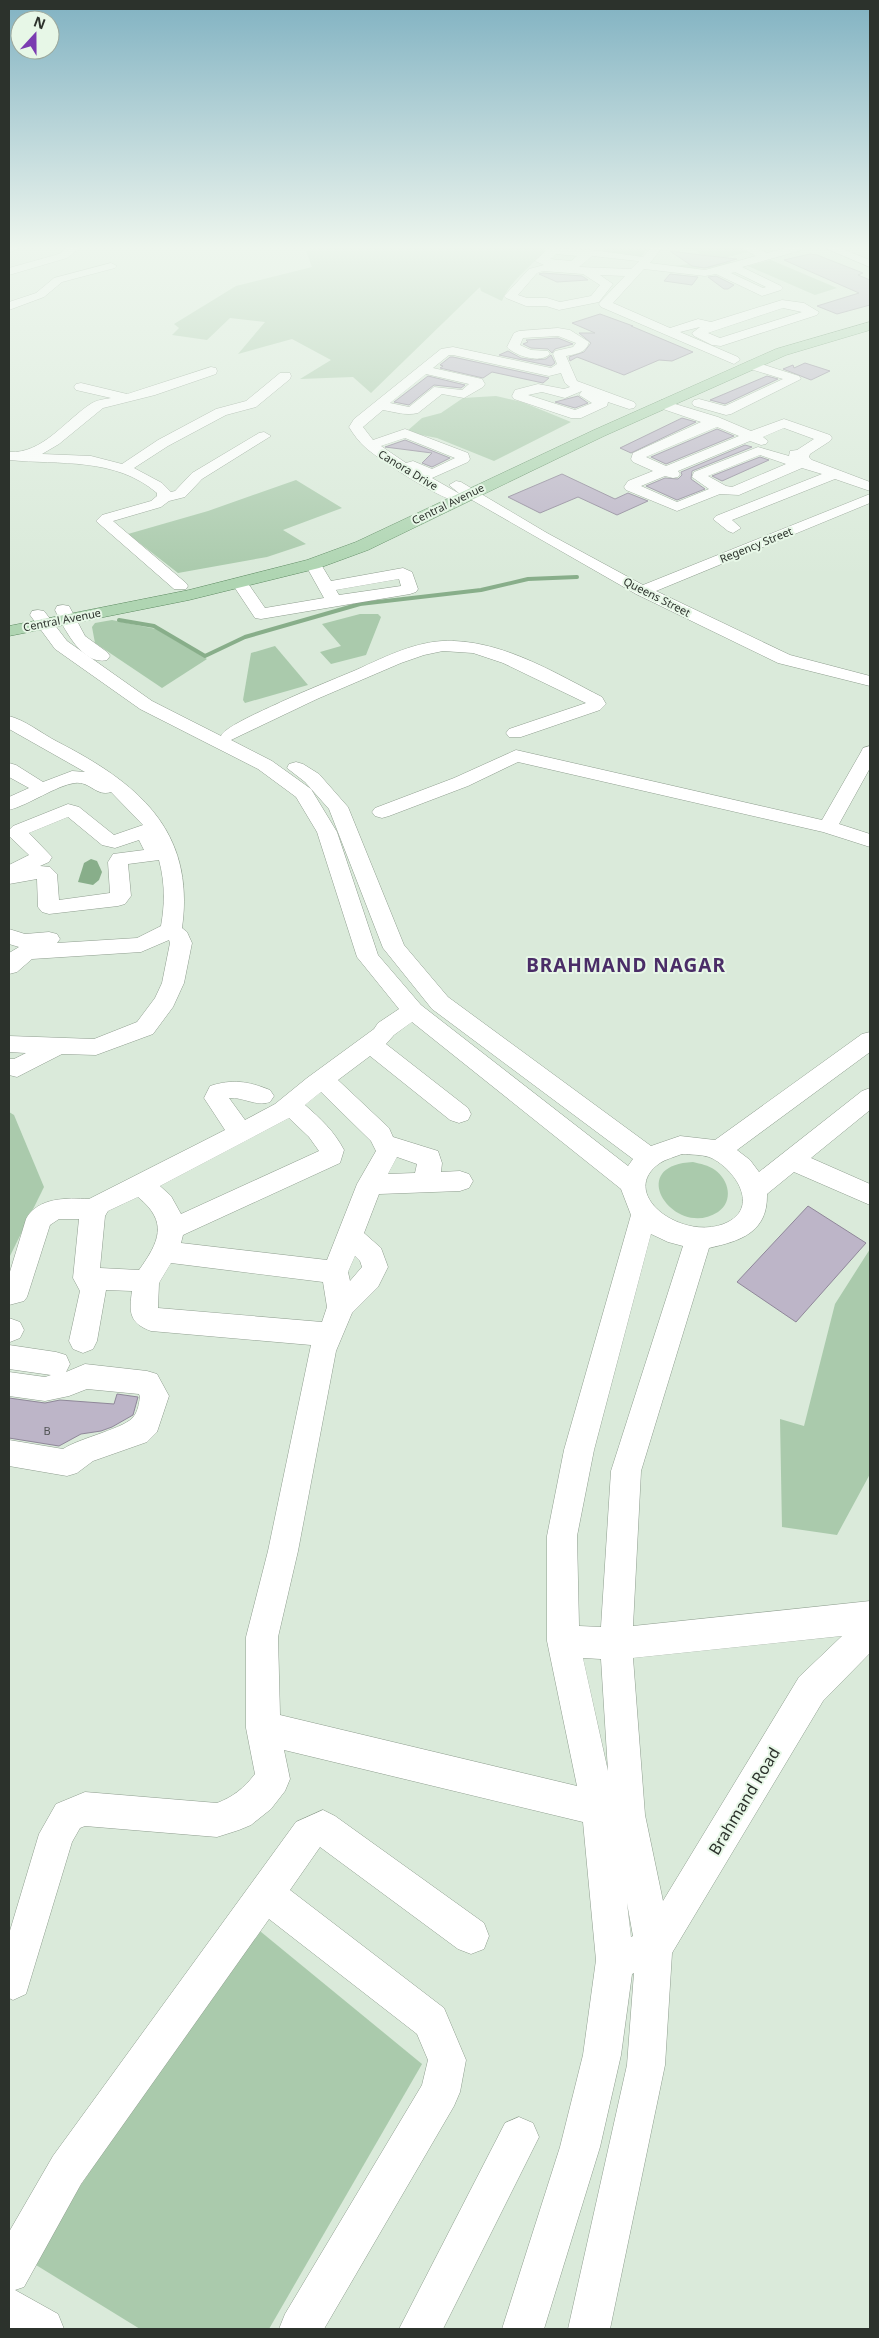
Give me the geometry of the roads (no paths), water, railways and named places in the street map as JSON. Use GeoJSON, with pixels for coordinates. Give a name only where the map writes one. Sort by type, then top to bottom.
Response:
{"type":"FeatureCollection","features":[{"type":"Feature","properties":{"kind":"main road","name":"Central Avenue"},"geometry":{"type":"LineString","coordinates":[[66,614],[278,562],[457,492],[670,401],[764,357]]}},
{"type":"Feature","properties":{"kind":"main road","name":"Central Avenue"},"geometry":{"type":"LineString","coordinates":[[9,621],[41,619],[240,582],[313,564],[362,546],[457,492],[628,405],[734,360],[765,357]]}},
{"type":"Feature","properties":{"kind":"main road","name":"Central Avenue"},"geometry":{"type":"LineString","coordinates":[[9,631],[41,619]]}},
{"type":"Feature","properties":{"kind":"street"},"geometry":{"type":"LineString","coordinates":[[357,425],[438,357]]}},
{"type":"Feature","properties":{"kind":"street"},"geometry":{"type":"LineString","coordinates":[[507,357],[560,363],[572,383],[628,405]]}},
{"type":"Feature","properties":{"kind":"street"},"geometry":{"type":"LineString","coordinates":[[727,357],[734,360]]}},
{"type":"Feature","properties":{"kind":"street"},"geometry":{"type":"LineString","coordinates":[[670,401],[698,402],[726,411],[794,380],[756,357]]}},
{"type":"Feature","properties":{"kind":"street"},"geometry":{"type":"LineString","coordinates":[[377,408],[413,410],[439,390],[464,394],[478,384],[477,382],[425,367]]}},
{"type":"Feature","properties":{"kind":"street"},"geometry":{"type":"LineString","coordinates":[[9,463],[24,458],[54,441],[92,408],[211,370]]}},
{"type":"Feature","properties":{"kind":"street"},"geometry":{"type":"LineString","coordinates":[[122,470],[163,443],[221,412],[251,404],[285,376]]}},
{"type":"Feature","properties":{"kind":"street"},"geometry":{"type":"LineString","coordinates":[[81,387],[129,397]]}},
{"type":"Feature","properties":{"kind":"street"},"geometry":{"type":"LineString","coordinates":[[565,394],[586,395],[602,402],[576,415],[519,396],[520,393],[536,387],[545,387],[565,394],[581,387]]}},
{"type":"Feature","properties":{"kind":"street"},"geometry":{"type":"LineString","coordinates":[[698,402],[713,396]]}},
{"type":"Feature","properties":{"kind":"street"},"geometry":{"type":"LineString","coordinates":[[670,401],[705,419],[716,421],[748,438],[781,443],[844,486]]}},
{"type":"Feature","properties":{"kind":"street"},"geometry":{"type":"LineString","coordinates":[[357,425],[381,430],[398,417],[377,408]]}},
{"type":"Feature","properties":{"kind":"street"},"geometry":{"type":"LineString","coordinates":[[697,499],[686,486],[665,470],[638,460],[638,456],[716,421]]}},
{"type":"Feature","properties":{"kind":"street"},"geometry":{"type":"LineString","coordinates":[[686,486],[734,492],[751,478],[783,472],[805,458],[825,438],[784,423],[665,470],[633,484],[631,487],[677,507],[718,491]]}},
{"type":"Feature","properties":{"kind":"street","name":"Canora Drive"},"geometry":{"type":"LineString","coordinates":[[357,425],[358,435],[385,456],[405,451],[421,460],[409,466]]}},
{"type":"Feature","properties":{"kind":"street"},"geometry":{"type":"LineString","coordinates":[[371,445],[405,433],[463,456],[463,459],[431,474],[409,466]]}},
{"type":"Feature","properties":{"kind":"street"},"geometry":{"type":"LineString","coordinates":[[180,586],[104,521],[107,518],[156,504],[164,498],[180,494],[197,476],[264,436]]}},
{"type":"Feature","properties":{"kind":"street"},"geometry":{"type":"LineString","coordinates":[[748,438],[758,450]]}},
{"type":"Feature","properties":{"kind":"street"},"geometry":{"type":"LineString","coordinates":[[718,491],[699,477],[699,475],[758,450],[805,458]]}},
{"type":"Feature","properties":{"kind":"street"},"geometry":{"type":"LineString","coordinates":[[9,456],[24,458],[84,458],[122,470],[157,485],[164,492],[164,498]]}},
{"type":"Feature","properties":{"kind":"street"},"geometry":{"type":"LineString","coordinates":[[730,462],[751,478]]}},
{"type":"Feature","properties":{"kind":"street","name":"Canora Drive"},"geometry":{"type":"LineString","coordinates":[[409,466],[457,492]]}},
{"type":"Feature","properties":{"kind":"street"},"geometry":{"type":"LineString","coordinates":[[733,528],[720,521],[721,519],[766,509],[830,476],[870,487]]}},
{"type":"Feature","properties":{"kind":"street","name":"Queens Street"},"geometry":{"type":"LineString","coordinates":[[457,492],[642,591],[792,662],[870,680]]}},
{"type":"Feature","properties":{"kind":"street","name":"Regency Street"},"geometry":{"type":"LineString","coordinates":[[642,591],[870,498]]}},
{"type":"Feature","properties":{"kind":"street"},"geometry":{"type":"LineString","coordinates":[[240,582],[261,614],[330,594],[313,564]]}},
{"type":"Feature","properties":{"kind":"street"},"geometry":{"type":"LineString","coordinates":[[66,614],[78,639],[182,717],[338,807],[394,948],[440,1003],[648,1157]]}},
{"type":"Feature","properties":{"kind":"street"},"geometry":{"type":"LineString","coordinates":[[41,619],[61,645],[146,705],[230,735],[278,758],[312,778],[312,791],[368,957],[416,1013],[633,1184]]}},
{"type":"Feature","properties":{"kind":"street"},"geometry":{"type":"LineString","coordinates":[[230,735],[274,711],[398,658],[432,648],[453,646],[489,652],[596,701],[597,704],[555,721],[515,732]]}},
{"type":"Feature","properties":{"kind":"street"},"geometry":{"type":"LineString","coordinates":[[9,721],[28,734],[85,763],[117,784],[145,825],[169,854],[176,886],[176,910],[159,933],[141,945],[27,952],[17,958],[9,967]]}},
{"type":"Feature","properties":{"kind":"street"},"geometry":{"type":"LineString","coordinates":[[828,827],[865,764],[870,752]]}},
{"type":"Feature","properties":{"kind":"street"},"geometry":{"type":"LineString","coordinates":[[382,812],[460,782],[516,756],[828,827],[870,841]]}},
{"type":"Feature","properties":{"kind":"street"},"geometry":{"type":"LineString","coordinates":[[9,796],[85,763]]}},
{"type":"Feature","properties":{"kind":"street"},"geometry":{"type":"LineString","coordinates":[[9,769],[35,784]]}},
{"type":"Feature","properties":{"kind":"street"},"geometry":{"type":"LineString","coordinates":[[9,804],[72,777],[94,779],[145,825],[156,855],[167,905],[159,933]]}},
{"type":"Feature","properties":{"kind":"street"},"geometry":{"type":"LineString","coordinates":[[9,872],[42,857],[18,833],[20,830],[68,810],[72,811],[109,841],[115,842],[145,825]]}},
{"type":"Feature","properties":{"kind":"street"},"geometry":{"type":"LineString","coordinates":[[9,876],[43,872],[47,874],[49,907],[109,901],[122,896],[118,862],[120,859],[156,855]]}},
{"type":"Feature","properties":{"kind":"street"},"geometry":{"type":"LineString","coordinates":[[9,936],[24,941],[139,929],[179,938],[181,943],[173,983],[165,1001],[145,1028],[96,1047],[9,1044]]}},
{"type":"Feature","properties":{"kind":"street"},"geometry":{"type":"LineString","coordinates":[[83,1340],[93,1291],[86,1278],[92,1215],[100,1204],[141,1185],[290,1106],[322,1079],[376,1039],[393,1033],[416,1013]]}},
{"type":"Feature","properties":{"kind":"street"},"geometry":{"type":"LineString","coordinates":[[376,1039],[459,1114]]}},
{"type":"Feature","properties":{"kind":"street"},"geometry":{"type":"LineString","coordinates":[[718,1151],[870,1040]]}},
{"type":"Feature","properties":{"kind":"street"},"geometry":{"type":"LineString","coordinates":[[9,1067],[17,1068],[58,1046]]}},
{"type":"Feature","properties":{"kind":"street"},"geometry":{"type":"LineString","coordinates":[[322,1079],[380,1135],[388,1151],[370,1184],[335,1272],[336,1321]]}},
{"type":"Feature","properties":{"kind":"street"},"geometry":{"type":"LineString","coordinates":[[241,1133],[216,1098],[218,1092],[228,1088],[240,1088],[262,1096]]}},
{"type":"Feature","properties":{"kind":"street"},"geometry":{"type":"LineString","coordinates":[[754,1190],[870,1097]]}},
{"type":"Feature","properties":{"kind":"street"},"geometry":{"type":"LineString","coordinates":[[171,1227],[183,1225],[331,1156],[332,1150],[318,1130],[290,1106]]}},
{"type":"Feature","properties":{"kind":"street"},"geometry":{"type":"LineString","coordinates":[[385,1144],[429,1158],[430,1164],[426,1182]]}},
{"type":"Feature","properties":{"kind":"street"},"geometry":{"type":"LineString","coordinates":[[680,1145],[700,1146],[718,1151],[735,1161],[747,1174],[754,1190],[754,1205],[748,1220],[735,1231],[718,1238],[698,1240],[671,1233],[658,1227],[644,1214],[635,1199],[633,1184],[638,1169],[648,1157],[662,1149],[680,1145]]}},
{"type":"Feature","properties":{"kind":"street"},"geometry":{"type":"LineString","coordinates":[[792,1160],[870,1195]]}},
{"type":"Feature","properties":{"kind":"street"},"geometry":{"type":"LineString","coordinates":[[370,1184],[460,1181]]}},
{"type":"Feature","properties":{"kind":"street"},"geometry":{"type":"LineString","coordinates":[[141,1185],[162,1203],[172,1224],[165,1252],[146,1281],[143,1311],[151,1319],[336,1321]]}},
{"type":"Feature","properties":{"kind":"street"},"geometry":{"type":"LineString","coordinates":[[9,1294],[14,1293],[18,1289],[39,1219],[46,1213],[59,1208],[96,1209]]}},
{"type":"Feature","properties":{"kind":"street"},"geometry":{"type":"LineString","coordinates":[[589,2329],[646,2065],[654,1950],[563,1641],[562,1536],[580,1450],[644,1214]]}},
{"type":"Feature","properties":{"kind":"street"},"geometry":{"type":"LineString","coordinates":[[13,1981],[57,1834],[68,1816],[85,1809],[217,1820],[239,1813],[258,1797],[273,1779],[263,1728],[262,1637],[283,1552],[323,1348],[336,1321],[369,1279],[375,1267],[372,1256],[349,1235]]}},
{"type":"Feature","properties":{"kind":"street"},"geometry":{"type":"LineString","coordinates":[[523,2329],[580,2148],[602,2055],[615,1960],[616,1644],[626,1471],[698,1240]]}},
{"type":"Feature","properties":{"kind":"street"},"geometry":{"type":"LineString","coordinates":[[165,1252],[335,1272]]}},
{"type":"Feature","properties":{"kind":"street"},"geometry":{"type":"LineString","coordinates":[[86,1278],[146,1281]]}},
{"type":"Feature","properties":{"kind":"street"},"geometry":{"type":"LineString","coordinates":[[9,1357],[56,1364]]}},
{"type":"Feature","properties":{"kind":"street"},"geometry":{"type":"LineString","coordinates":[[9,1384],[45,1389],[69,1384],[84,1376],[147,1383],[155,1396],[147,1423],[137,1432],[84,1450],[67,1463],[9,1453]]}},
{"type":"Feature","properties":{"kind":"street"},"geometry":{"type":"LineString","coordinates":[[563,1641],[616,1644],[870,1617]]}},
{"type":"Feature","properties":{"kind":"street","name":"Brahmand Road"},"geometry":{"type":"LineString","coordinates":[[654,1950],[766,1767],[811,1689],[870,1631]]}},
{"type":"Feature","properties":{"kind":"street"},"geometry":{"type":"LineString","coordinates":[[263,1728],[614,1812]]}},
{"type":"Feature","properties":{"kind":"street"},"geometry":{"type":"LineString","coordinates":[[9,2272],[67,2170],[308,1834],[323,1828],[471,1936]]}},
{"type":"Feature","properties":{"kind":"street"},"geometry":{"type":"LineString","coordinates":[[266,1894],[430,2021],[447,2060],[440,2092],[300,2329]]}},
{"type":"Feature","properties":{"kind":"street"},"geometry":{"type":"LineString","coordinates":[[615,1960],[654,1950]]}},
{"type":"Feature","properties":{"kind":"street"},"geometry":{"type":"LineString","coordinates":[[420,2329],[519,2138]]}},
{"type":"Feature","properties":{"kind":"street"},"geometry":{"type":"LineString","coordinates":[[9,2309],[42,2329]]}},
{"type":"Feature","properties":{"kind":"waterway"},"geometry":{"type":"LineString","coordinates":[[119,620],[154,626],[205,656],[245,637],[360,604],[481,590],[528,579],[577,577]]}},
{"type":"Feature","properties":{"kind":"district","name":"BRAHMAND NAGAR"},"geometry":{"type":"Point","coordinates":[626,965]}}]}
